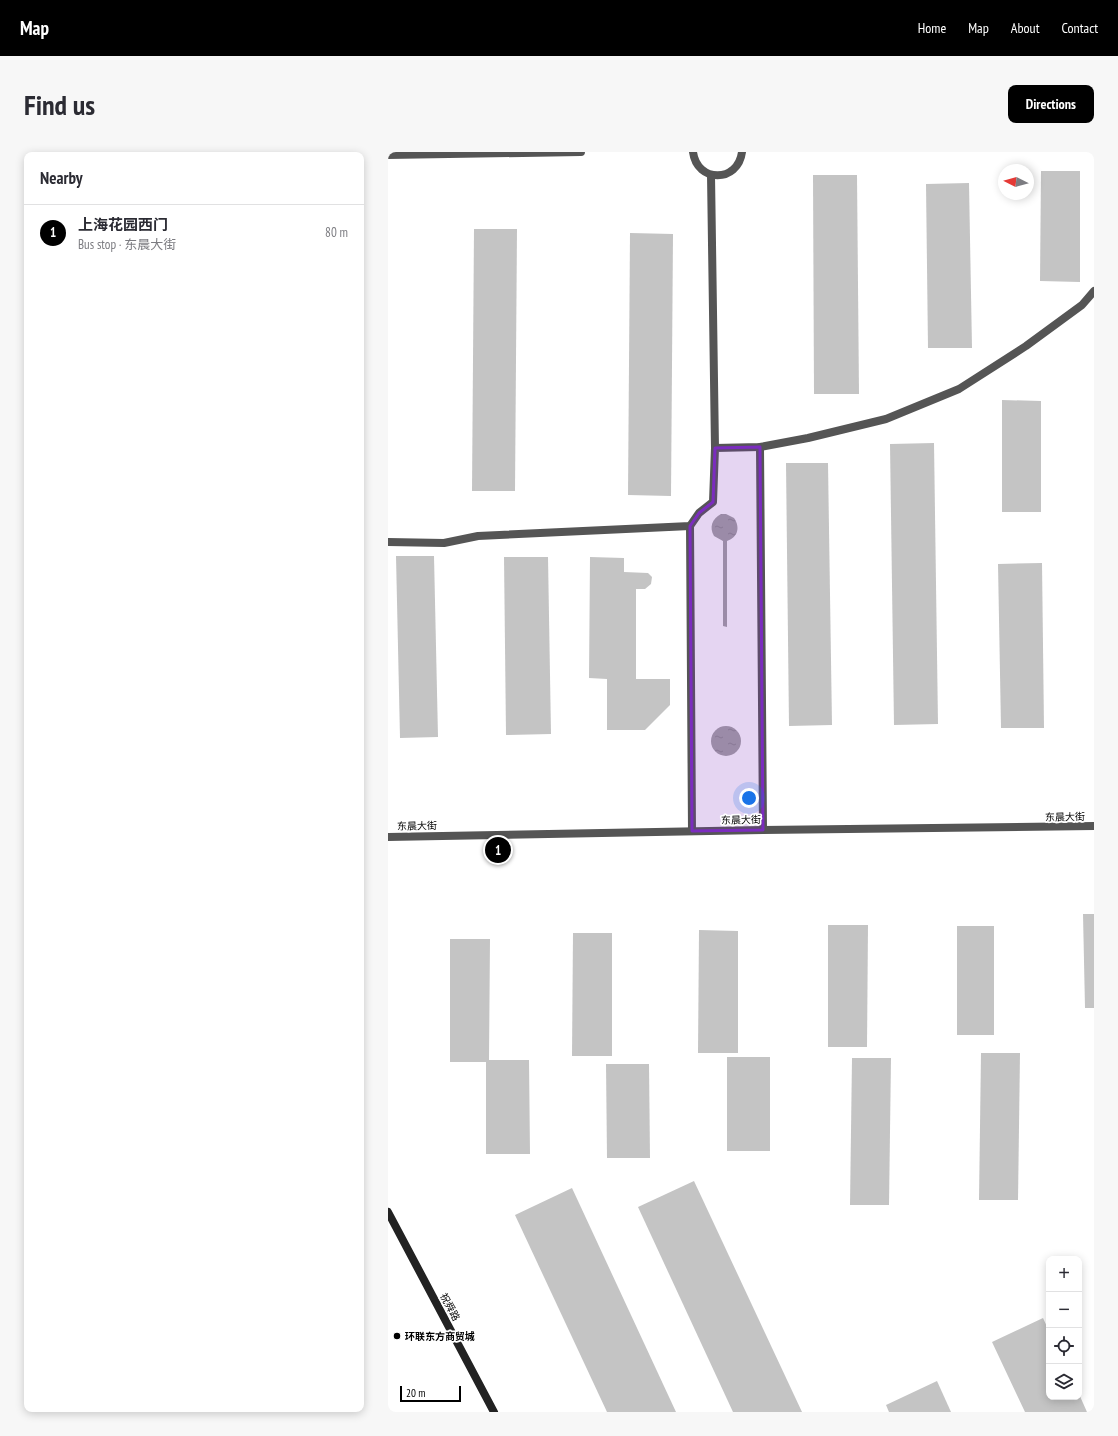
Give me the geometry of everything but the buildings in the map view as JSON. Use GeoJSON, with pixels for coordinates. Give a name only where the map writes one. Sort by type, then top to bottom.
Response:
{"type":"FeatureCollection","features":[{"type":"Feature","properties":{"kind":"main road","name":"祝舜路"},"geometry":{"type":"LineString","coordinates":[[388,1212],[494,1412]]}},
{"type":"Feature","properties":{"kind":"street"},"geometry":{"type":"LineString","coordinates":[[388,155],[580,152]]}},
{"type":"Feature","properties":{"kind":"street"},"geometry":{"type":"LineString","coordinates":[[693,152],[698,166],[704,172],[711,175],[728,173],[735,169],[740,162],[742,152]]}},
{"type":"Feature","properties":{"kind":"street"},"geometry":{"type":"LineString","coordinates":[[692,831],[690,526],[699,513],[713,502],[714,448],[711,175]]}},
{"type":"Feature","properties":{"kind":"street"},"geometry":{"type":"LineString","coordinates":[[714,448],[760,447],[808,438],[886,419],[959,389],[1026,346],[1082,305],[1094,291]]}},
{"type":"Feature","properties":{"kind":"street"},"geometry":{"type":"LineString","coordinates":[[760,447],[763,830]]}},
{"type":"Feature","properties":{"kind":"street"},"geometry":{"type":"LineString","coordinates":[[388,542],[444,542],[478,536],[690,526]]}},
{"type":"Feature","properties":{"kind":"street","name":"东晨大街"},"geometry":{"type":"LineString","coordinates":[[388,837],[692,831],[1094,826]]}},
{"type":"Feature","properties":{"kind":"highlighted area"},"geometry":{"type":"Polygon","coordinates":[[[760,447],[763,830],[692,831],[690,526],[699,513],[713,502],[715,448],[760,447]]]}},
{"type":"Feature","properties":{"kind":"water"},"geometry":{"type":"Polygon","coordinates":[[[721,514],[726,514],[734,518],[737,525],[737,532],[733,538],[727,541],[727,627],[723,626],[723,541],[714,536],[712,533],[712,524],[715,518],[721,514]]]}},
{"type":"Feature","properties":{"kind":"water"},"geometry":{"type":"Polygon","coordinates":[[[726,726],[737,730],[741,741],[737,752],[726,756],[715,752],[711,741],[715,730],[726,726]]]}},
{"type":"Feature","properties":{"kind":"place","name":"上海花园西门"},"geometry":{"type":"Point","coordinates":[498,850]}},
{"type":"Feature","properties":{"kind":"place","name":"环联东方商贸城"},"geometry":{"type":"Point","coordinates":[397,1336]}}]}
